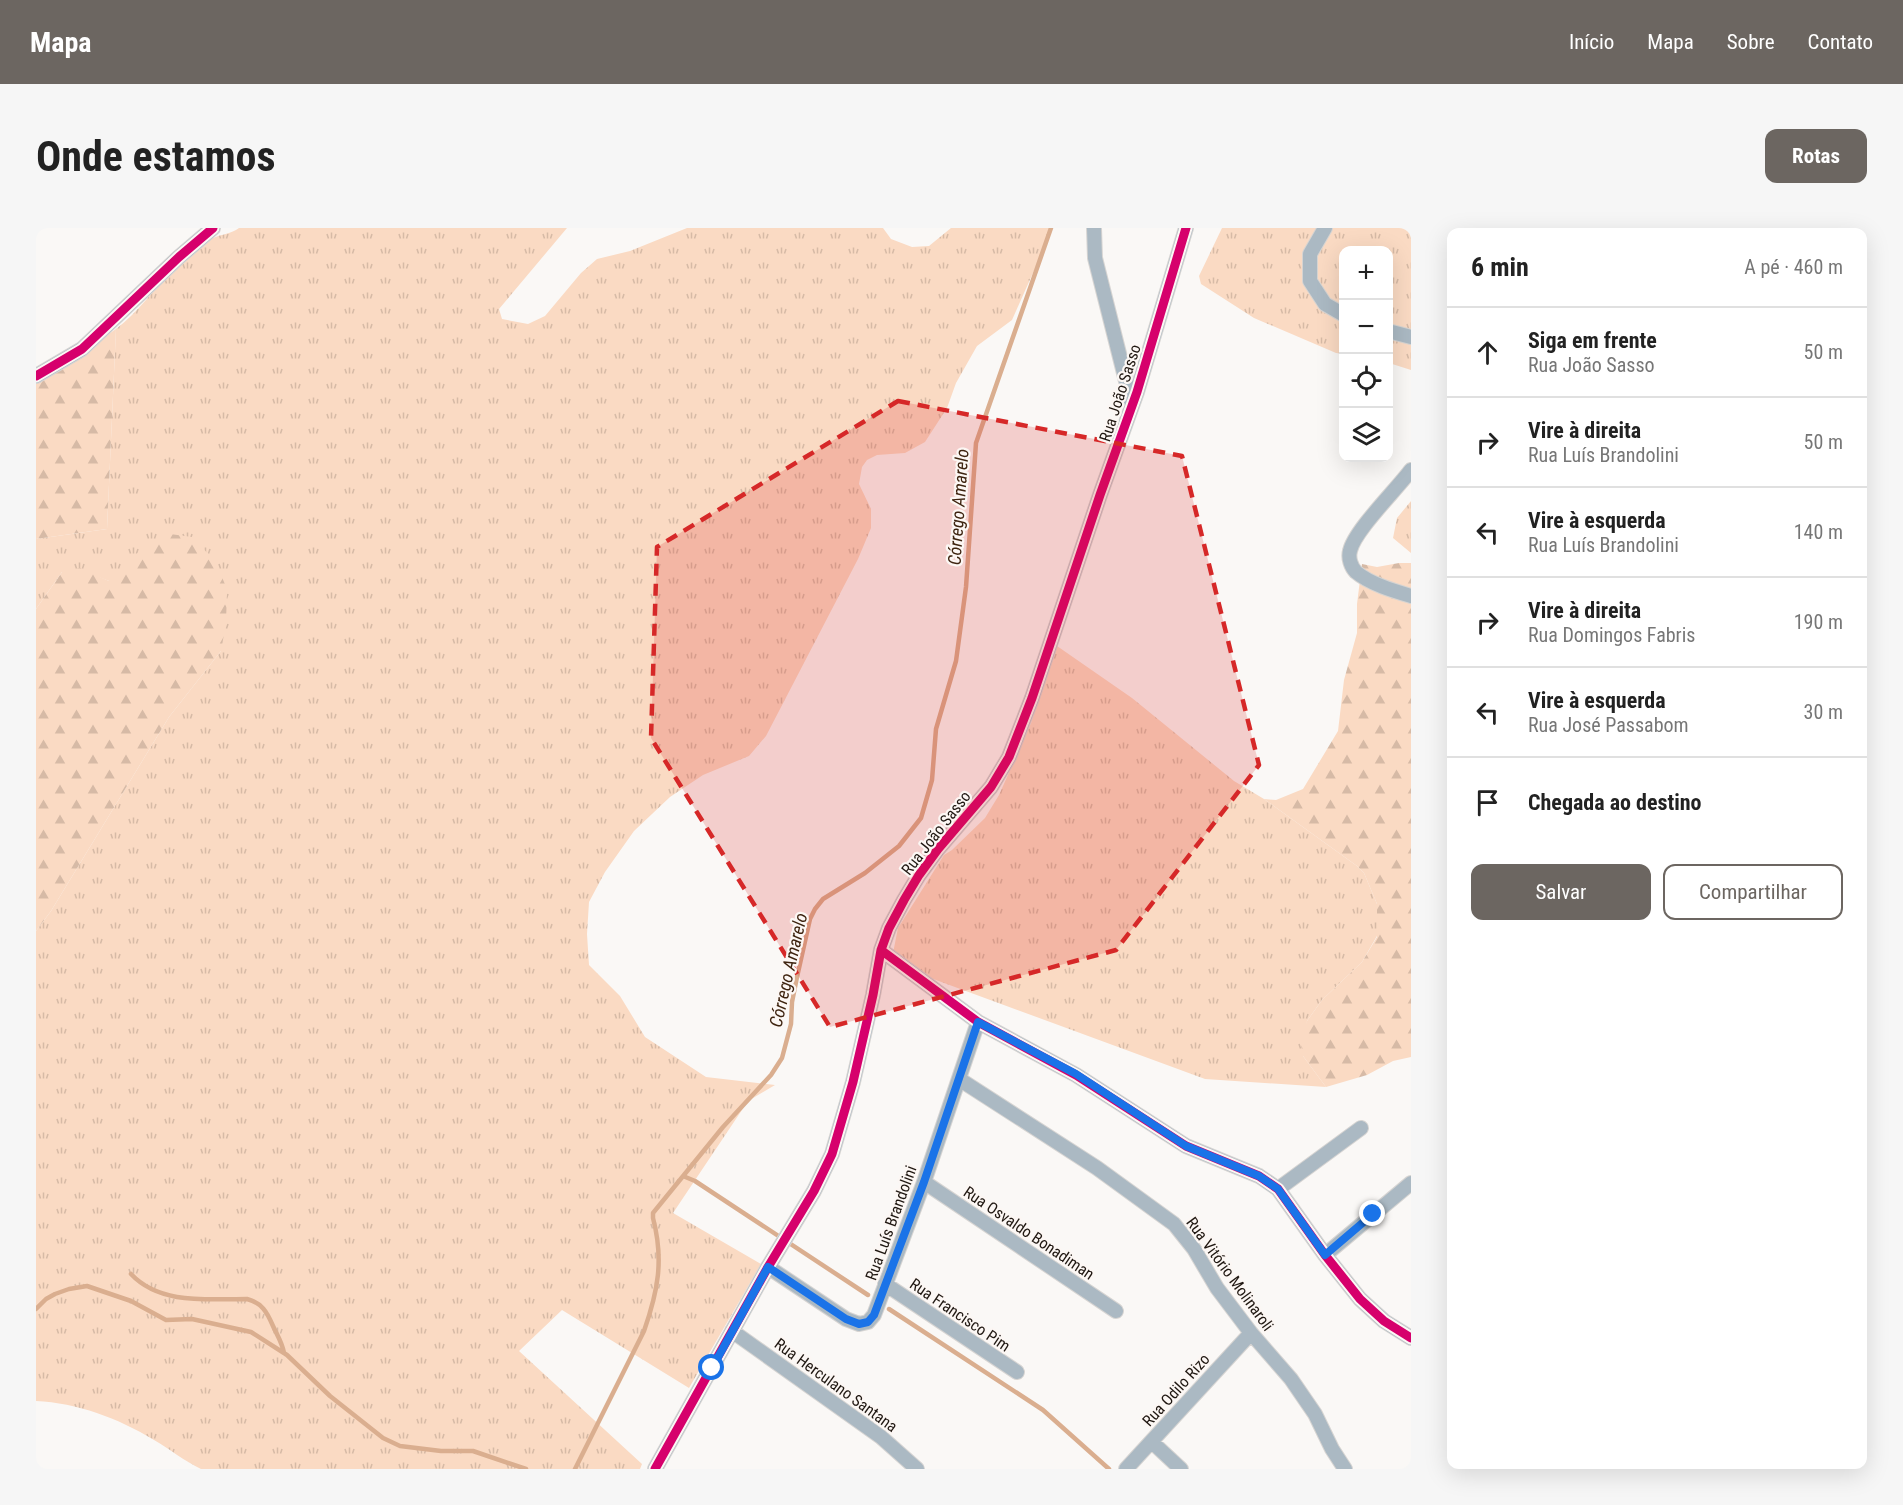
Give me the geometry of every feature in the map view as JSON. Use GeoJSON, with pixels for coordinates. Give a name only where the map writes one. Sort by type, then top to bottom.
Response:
{"type":"FeatureCollection","features":[{"type":"Feature","properties":{"kind":"street"},"geometry":{"type":"LineString","coordinates":[[36,376],[82,349],[213,228]]}},
{"type":"Feature","properties":{"kind":"street"},"geometry":{"type":"LineString","coordinates":[[1094,228],[1095,258],[1132,405]]}},
{"type":"Feature","properties":{"kind":"street","name":"Rua João Sasso"},"geometry":{"type":"LineString","coordinates":[[655,1469],[768,1267],[814,1191],[832,1154],[853,1082],[881,950],[889,928],[914,883],[938,849],[992,787],[1009,757],[1032,698],[1132,405],[1186,228]]}},
{"type":"Feature","properties":{"kind":"street"},"geometry":{"type":"LineString","coordinates":[[1325,228],[1310,254],[1310,281],[1325,304],[1339,312]]}},
{"type":"Feature","properties":{"kind":"street"},"geometry":{"type":"LineString","coordinates":[[1393,333],[1411,337]]}},
{"type":"Feature","properties":{"kind":"street"},"geometry":{"type":"LineString","coordinates":[[1411,470],[1358,534],[1350,551],[1350,563],[1356,572],[1384,588],[1411,596]]}},
{"type":"Feature","properties":{"kind":"street"},"geometry":{"type":"LineString","coordinates":[[881,950],[978,1022],[1076,1074],[1186,1146],[1259,1176],[1278,1189],[1360,1299],[1384,1321],[1411,1338]]}},
{"type":"Feature","properties":{"kind":"street","name":"Rua Luís Brandolini"},"geometry":{"type":"LineString","coordinates":[[768,1267],[846,1319],[859,1324],[868,1322],[874,1315],[924,1182],[978,1022]]}},
{"type":"Feature","properties":{"kind":"street","name":"Rua Vitório Molinaroli"},"geometry":{"type":"LineString","coordinates":[[959,1079],[1097,1168],[1174,1224],[1194,1249],[1217,1288],[1251,1333],[1291,1379],[1315,1414],[1332,1449],[1345,1469]]}},
{"type":"Feature","properties":{"kind":"street"},"geometry":{"type":"LineString","coordinates":[[1278,1189],[1361,1128]]}},
{"type":"Feature","properties":{"kind":"street","name":"Rua Osvaldo Bonadiman"},"geometry":{"type":"LineString","coordinates":[[924,1182],[1116,1311]]}},
{"type":"Feature","properties":{"kind":"street"},"geometry":{"type":"LineString","coordinates":[[1325,1255],[1411,1183]]}},
{"type":"Feature","properties":{"kind":"street","name":"Rua Francisco Pim"},"geometry":{"type":"LineString","coordinates":[[885,1284],[1017,1372]]}},
{"type":"Feature","properties":{"kind":"street","name":"Rua Herculano Santana"},"geometry":{"type":"LineString","coordinates":[[732,1331],[881,1437],[917,1469]]}},
{"type":"Feature","properties":{"kind":"street","name":"Rua Odilo Rizo"},"geometry":{"type":"LineString","coordinates":[[1126,1469],[1251,1333]]}},
{"type":"Feature","properties":{"kind":"street"},"geometry":{"type":"LineString","coordinates":[[1152,1442],[1181,1469]]}},
{"type":"Feature","properties":{"kind":"highlighted area"},"geometry":{"type":"Polygon","coordinates":[[[898,401],[1182,456],[1259,765],[1116,950],[830,1027],[651,738],[657,547],[898,401]]]}},
{"type":"Feature","properties":{"kind":"green space"},"geometry":{"type":"Polygon","coordinates":[[[239,228],[567,228],[499,309],[502,319],[528,324],[545,316],[581,273],[597,259],[630,251],[687,228],[883,228],[891,239],[912,247],[929,246],[951,228],[1053,228],[1012,320],[977,346],[956,383],[947,408],[925,442],[905,453],[877,455],[867,460],[862,467],[859,484],[871,509],[871,528],[858,559],[766,736],[749,756],[703,775],[670,797],[634,831],[605,872],[589,902],[587,934],[589,965],[620,996],[645,1037],[706,1077],[775,1085],[748,1101],[673,1213],[761,1264],[689,1388],[562,1310],[519,1351],[642,1464],[640,1469],[201,1469],[140,1432],[112,1419],[82,1408],[36,1401],[36,931],[51,911],[169,717],[221,651],[109,581],[96,576],[62,572],[36,609],[36,539],[107,529],[116,329],[132,316],[167,277],[199,247],[213,238],[239,228]]]}},
{"type":"Feature","properties":{"kind":"green space"},"geometry":{"type":"Polygon","coordinates":[[[1222,228],[1411,228],[1411,370],[1393,364],[1393,246],[1339,246],[1339,353],[1254,318],[1201,284],[1199,276],[1222,228]]]}},
{"type":"Feature","properties":{"kind":"green space"},"geometry":{"type":"Polygon","coordinates":[[[116,329],[107,529],[36,539],[36,371],[77,356],[116,329]]]}},
{"type":"Feature","properties":{"kind":"green space"},"geometry":{"type":"Polygon","coordinates":[[[1411,501],[1411,553],[1393,538],[1397,518],[1411,501]]]}},
{"type":"Feature","properties":{"kind":"green space"},"geometry":{"type":"Polygon","coordinates":[[[170,534],[192,537],[215,561],[227,589],[226,623],[221,651],[169,717],[51,911],[36,931],[36,609],[62,572],[80,568],[109,581],[150,541],[170,534]]]}},
{"type":"Feature","properties":{"kind":"green space"},"geometry":{"type":"Polygon","coordinates":[[[1411,563],[1411,1057],[1393,1061],[1367,1075],[1326,1087],[1303,1056],[1300,1039],[1307,1021],[1322,1000],[1362,962],[1377,937],[1377,904],[1364,873],[1357,866],[1264,799],[1276,800],[1303,789],[1338,731],[1344,680],[1357,633],[1357,604],[1362,564],[1377,567],[1411,563]]]}},
{"type":"Feature","properties":{"kind":"green space"},"geometry":{"type":"Polygon","coordinates":[[[1057,646],[1132,698],[1234,781],[1264,799],[1364,873],[1377,904],[1377,936],[1362,962],[1322,1000],[1307,1021],[1303,1056],[1326,1087],[1205,1079],[917,973],[893,953],[898,928],[944,855],[985,818],[999,795],[1031,723],[1057,646]]]}},
{"type":"Feature","properties":{"kind":"waterway","name":"Córrego Amarelo"},"geometry":{"type":"LineString","coordinates":[[575,1469],[644,1331],[649,1316],[656,1289],[659,1262],[653,1213],[723,1127],[771,1075],[782,1058],[791,1024],[797,977],[810,919],[815,909],[823,899],[865,873],[899,846],[921,818],[932,780],[936,729],[956,661],[966,587],[976,443],[1051,228]]}},
{"type":"Feature","properties":{"kind":"waterway"},"geometry":{"type":"LineString","coordinates":[[683,1176],[695,1181],[868,1295]]}},
{"type":"Feature","properties":{"kind":"waterway"},"geometry":{"type":"LineString","coordinates":[[131,1274],[143,1284],[170,1296],[247,1299],[257,1303],[269,1316],[284,1353]]}},
{"type":"Feature","properties":{"kind":"waterway"},"geometry":{"type":"LineString","coordinates":[[36,1309],[55,1294],[87,1286],[131,1301],[166,1320],[192,1319],[251,1332],[287,1355],[330,1396],[383,1438],[400,1446],[441,1451],[473,1451],[526,1469]]}},
{"type":"Feature","properties":{"kind":"waterway"},"geometry":{"type":"LineString","coordinates":[[889,1309],[1043,1410],[1109,1469]]}},
{"type":"Feature","properties":{"kind":"cycle path"},"geometry":{"type":"LineString","coordinates":[[36,376],[82,349],[213,228]]}},
{"type":"Feature","properties":{"kind":"cycle path"},"geometry":{"type":"LineString","coordinates":[[655,1469],[768,1267],[814,1191],[832,1154],[853,1082],[881,950],[889,928],[919,875],[991,787],[1009,757],[1032,698],[1137,392],[1186,228]]}},
{"type":"Feature","properties":{"kind":"cycle path"},"geometry":{"type":"LineString","coordinates":[[881,950],[978,1022],[1076,1075],[1186,1146],[1259,1176],[1278,1189],[1360,1299],[1384,1321],[1411,1338]]}},
{"type":"Feature","properties":{"kind":"route"},"geometry":{"type":"LineString","coordinates":[[712,1368],[768,1267],[846,1319],[859,1324],[868,1322],[874,1315],[924,1182],[978,1022],[1076,1074],[1186,1146],[1259,1176],[1278,1189],[1325,1255],[1373,1214]]}}]}
